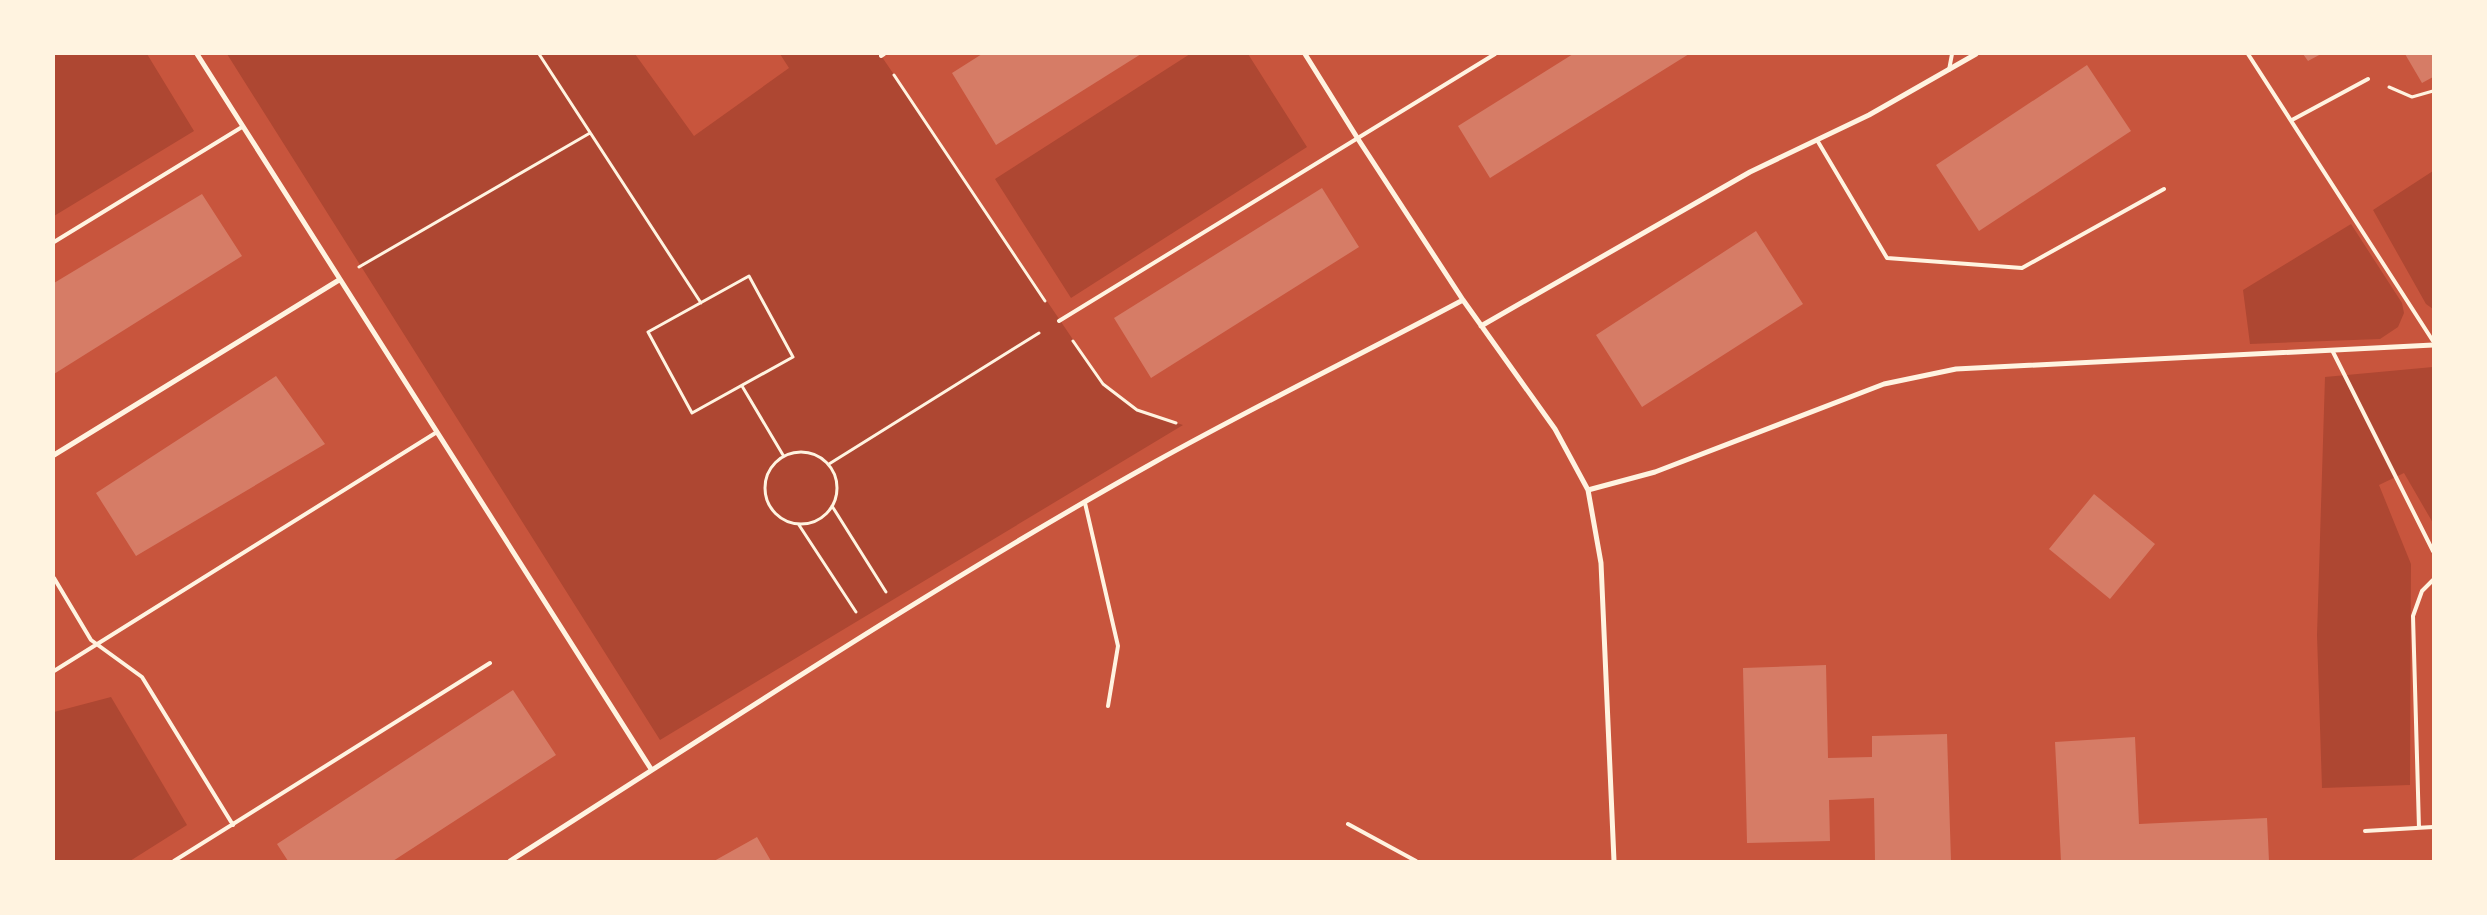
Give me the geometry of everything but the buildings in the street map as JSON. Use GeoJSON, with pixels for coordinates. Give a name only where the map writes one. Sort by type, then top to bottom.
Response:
{"type":"FeatureCollection","features":[{"type":"Feature","properties":{"kind":"street"},"geometry":{"type":"LineString","coordinates":[[197,54],[651,769]]}},
{"type":"Feature","properties":{"kind":"street"},"geometry":{"type":"LineString","coordinates":[[1305,54],[1463,300],[1555,429],[1588,490],[1601,562],[1614,861]]}},
{"type":"Feature","properties":{"kind":"street"},"geometry":{"type":"LineString","coordinates":[[1481,326],[1750,172],[1870,115],[1976,54]]}},
{"type":"Feature","properties":{"kind":"street"},"geometry":{"type":"LineString","coordinates":[[54,456],[339,280]]}},
{"type":"Feature","properties":{"kind":"street"},"geometry":{"type":"LineString","coordinates":[[512,861],[651,769],[900,614],[1085,503],[1303,381],[1360,355],[1463,300]]}},
{"type":"Feature","properties":{"kind":"street"},"geometry":{"type":"LineString","coordinates":[[1588,490],[1655,472],[1884,384],[1956,369],[2433,345]]}},
{"type":"Feature","properties":{"kind":"lane"},"geometry":{"type":"LineString","coordinates":[[1059,321],[1495,54]]}},
{"type":"Feature","properties":{"kind":"lane"},"geometry":{"type":"LineString","coordinates":[[1949,70],[1952,54]]}},
{"type":"Feature","properties":{"kind":"lane"},"geometry":{"type":"LineString","coordinates":[[2248,54],[2433,341]]}},
{"type":"Feature","properties":{"kind":"lane"},"geometry":{"type":"LineString","coordinates":[[2292,120],[2368,79]]}},
{"type":"Feature","properties":{"kind":"lane"},"geometry":{"type":"LineString","coordinates":[[54,242],[242,126]]}},
{"type":"Feature","properties":{"kind":"lane"},"geometry":{"type":"LineString","coordinates":[[1817,140],[1887,258],[2022,268],[2164,189]]}},
{"type":"Feature","properties":{"kind":"lane"},"geometry":{"type":"LineString","coordinates":[[2332,350],[2433,551]]}},
{"type":"Feature","properties":{"kind":"lane"},"geometry":{"type":"LineString","coordinates":[[54,671],[437,432]]}},
{"type":"Feature","properties":{"kind":"lane"},"geometry":{"type":"LineString","coordinates":[[1085,503],[1118,646],[1108,706]]}},
{"type":"Feature","properties":{"kind":"lane"},"geometry":{"type":"LineString","coordinates":[[54,578],[92,640],[142,677],[233,824]]}},
{"type":"Feature","properties":{"kind":"lane"},"geometry":{"type":"LineString","coordinates":[[2419,828],[2413,616],[2422,591],[2433,580]]}},
{"type":"Feature","properties":{"kind":"lane"},"geometry":{"type":"LineString","coordinates":[[174,861],[490,663]]}},
{"type":"Feature","properties":{"kind":"lane"},"geometry":{"type":"LineString","coordinates":[[1348,824],[1416,861]]}},
{"type":"Feature","properties":{"kind":"lane"},"geometry":{"type":"LineString","coordinates":[[2365,831],[2433,827]]}},
{"type":"Feature","properties":{"kind":"path"},"geometry":{"type":"LineString","coordinates":[[539,54],[701,303]]}},
{"type":"Feature","properties":{"kind":"path"},"geometry":{"type":"LineString","coordinates":[[882,55],[1103,384],[1137,410],[1208,433]]}},
{"type":"Feature","properties":{"kind":"path"},"geometry":{"type":"LineString","coordinates":[[2368,79],[2412,96],[2433,91]]}},
{"type":"Feature","properties":{"kind":"path"},"geometry":{"type":"LineString","coordinates":[[339,280],[590,133]]}},
{"type":"Feature","properties":{"kind":"path"},"geometry":{"type":"LineString","coordinates":[[749,276],[793,357],[692,413],[648,332],[701,303],[749,276]]}},
{"type":"Feature","properties":{"kind":"path"},"geometry":{"type":"LineString","coordinates":[[829,464],[1059,321]]}},
{"type":"Feature","properties":{"kind":"path"},"geometry":{"type":"LineString","coordinates":[[742,386],[783,456]]}},
{"type":"Feature","properties":{"kind":"path"},"geometry":{"type":"LineString","coordinates":[[795,451],[807,452],[819,456],[829,464],[835,475],[837,487],[832,506],[821,519],[810,524],[799,525],[777,516],[769,507],[765,497],[764,485],[767,474],[773,464],[783,456],[795,451]]}},
{"type":"Feature","properties":{"kind":"path"},"geometry":{"type":"LineString","coordinates":[[832,506],[900,614]]}},
{"type":"Feature","properties":{"kind":"path"},"geometry":{"type":"LineString","coordinates":[[799,525],[869,633]]}},
{"type":"Feature","properties":{"kind":"shaded area"},"geometry":{"type":"Polygon","coordinates":[[[54,54],[147,54],[194,131],[54,216],[54,54]]]}},
{"type":"Feature","properties":{"kind":"shaded area"},"geometry":{"type":"Polygon","coordinates":[[[227,54],[635,54],[694,136],[789,68],[780,54],[880,54],[1103,384],[1137,410],[1183,425],[660,740],[227,54]]]}},
{"type":"Feature","properties":{"kind":"shaded area"},"geometry":{"type":"Polygon","coordinates":[[[1190,54],[1248,54],[1307,147],[1071,298],[995,179],[1190,54]]]}},
{"type":"Feature","properties":{"kind":"shaded area"},"geometry":{"type":"Polygon","coordinates":[[[2433,171],[2433,309],[2426,304],[2373,210],[2433,171]]]}},
{"type":"Feature","properties":{"kind":"shaded area"},"geometry":{"type":"Polygon","coordinates":[[[2351,224],[2402,303],[2404,313],[2398,327],[2380,339],[2250,344],[2243,290],[2351,224]]]}},
{"type":"Feature","properties":{"kind":"shaded area"},"geometry":{"type":"Polygon","coordinates":[[[2433,367],[2433,523],[2404,473],[2379,485],[2411,564],[2410,785],[2322,788],[2317,635],[2325,377],[2433,367]]]}},
{"type":"Feature","properties":{"kind":"shaded area"},"geometry":{"type":"Polygon","coordinates":[[[111,697],[187,825],[130,861],[54,861],[54,712],[111,697]]]}}]}
